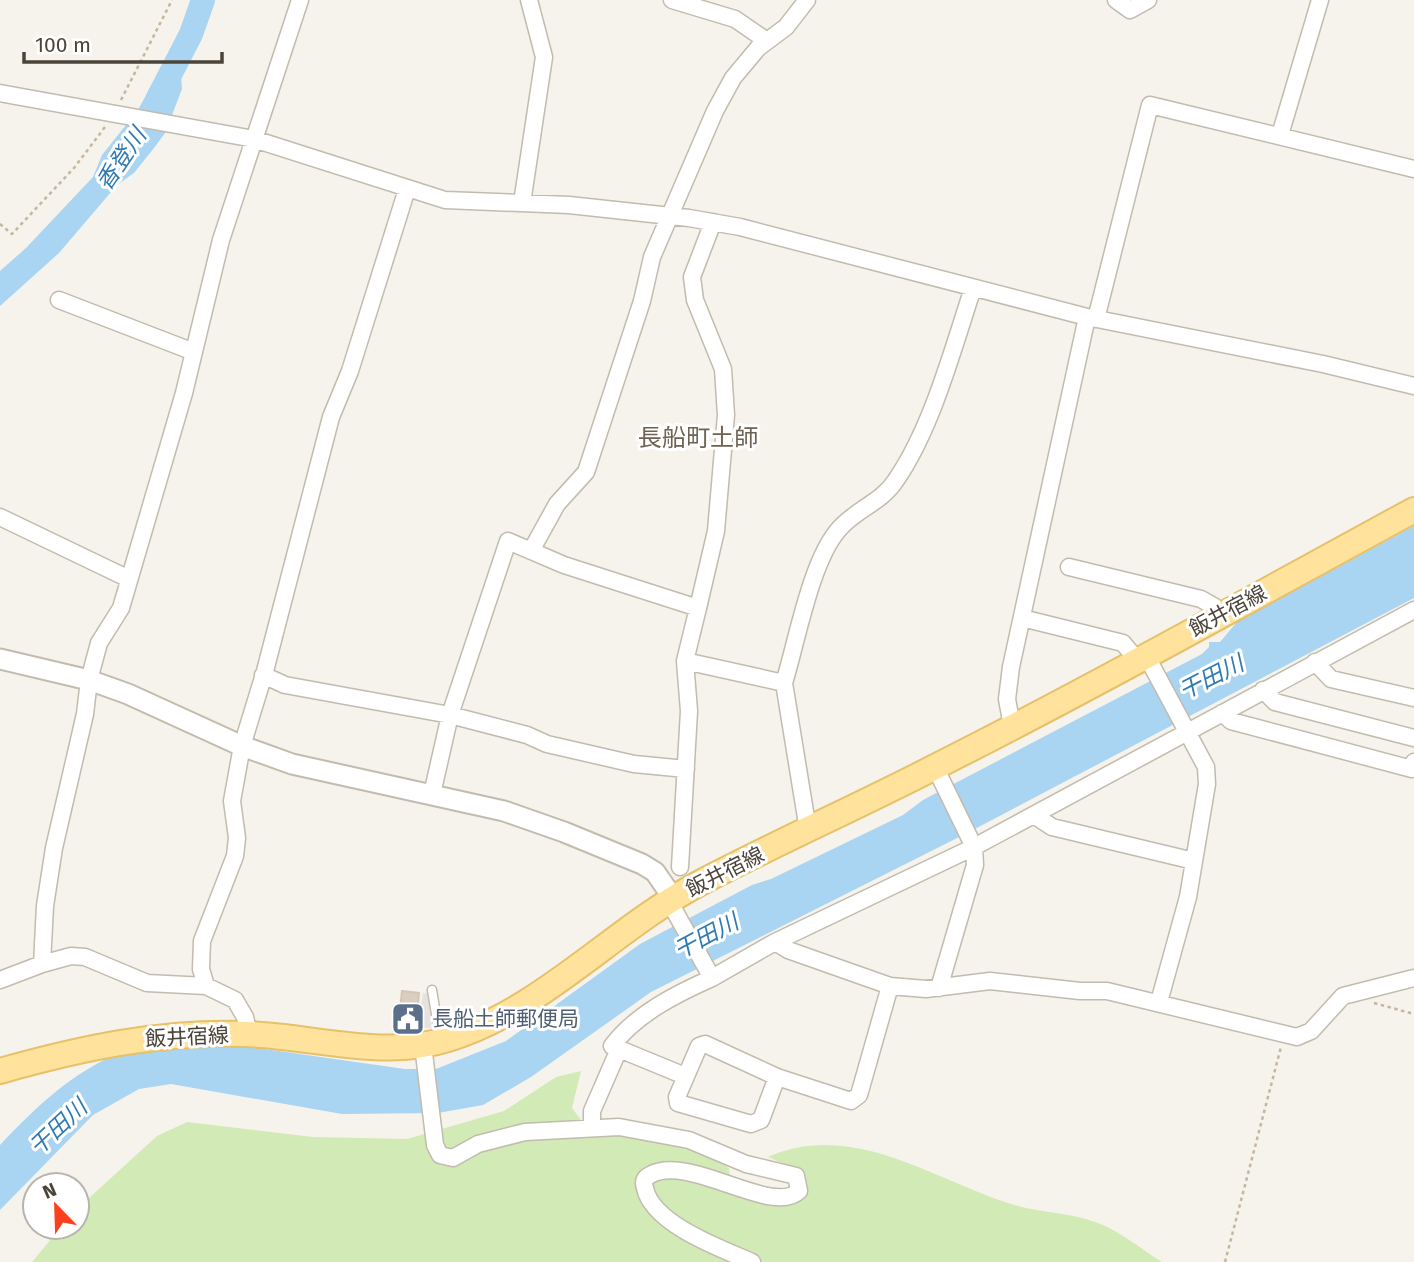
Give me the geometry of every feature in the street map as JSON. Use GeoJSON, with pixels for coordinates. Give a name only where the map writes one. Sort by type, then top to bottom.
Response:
{"type":"FeatureCollection","features":[{"type":"Feature","properties":{"kind":"main road","name":"飯井宿線"},"geometry":{"type":"LineString","coordinates":[[0,1071],[118,1041],[180,1034],[249,1034],[429,1051],[480,1028],[529,1000],[639,918],[673,904],[808,830],[938,773],[1012,726],[1145,661],[1221,615],[1414,510]]}},
{"type":"Feature","properties":{"kind":"street"},"geometry":{"type":"LineString","coordinates":[[42,964],[54,848],[85,714],[89,680],[99,643],[121,608],[194,352],[221,240],[300,0]]}},
{"type":"Feature","properties":{"kind":"street"},"geometry":{"type":"LineString","coordinates":[[522,203],[544,57],[529,0]]}},
{"type":"Feature","properties":{"kind":"street"},"geometry":{"type":"LineString","coordinates":[[672,0],[735,19],[768,41]]}},
{"type":"Feature","properties":{"kind":"street"},"geometry":{"type":"LineString","coordinates":[[531,551],[557,504],[586,472],[642,301],[652,257],[715,111],[733,78],[768,41],[786,27],[807,0]]}},
{"type":"Feature","properties":{"kind":"street"},"geometry":{"type":"LineString","coordinates":[[1116,0],[1130,10],[1148,0]]}},
{"type":"Feature","properties":{"kind":"street"},"geometry":{"type":"LineString","coordinates":[[1280,135],[1320,0]]}},
{"type":"Feature","properties":{"kind":"street"},"geometry":{"type":"LineString","coordinates":[[0,93],[254,139],[444,200],[522,203],[713,222],[1092,318],[1323,364],[1414,386]]}},
{"type":"Feature","properties":{"kind":"street"},"geometry":{"type":"LineString","coordinates":[[1012,726],[1007,699],[1022,618],[1092,318],[1150,106],[1414,169]]}},
{"type":"Feature","properties":{"kind":"street"},"geometry":{"type":"LineString","coordinates":[[206,986],[201,970],[202,941],[235,856],[237,838],[232,801],[242,746],[264,675],[331,418],[350,371],[407,189]]}},
{"type":"Feature","properties":{"kind":"street"},"geometry":{"type":"LineString","coordinates":[[680,867],[689,711],[685,661],[716,531],[726,415],[723,369],[695,300],[692,277],[713,222]]}},
{"type":"Feature","properties":{"kind":"street"},"geometry":{"type":"LineString","coordinates":[[808,830],[784,683],[819,564],[839,528],[883,497],[897,480],[932,406],[973,288]]}},
{"type":"Feature","properties":{"kind":"street"},"geometry":{"type":"LineString","coordinates":[[59,300],[194,352]]}},
{"type":"Feature","properties":{"kind":"street"},"geometry":{"type":"LineString","coordinates":[[0,517],[129,579]]}},
{"type":"Feature","properties":{"kind":"street"},"geometry":{"type":"LineString","coordinates":[[432,794],[450,715],[508,541],[599,577],[698,608]]}},
{"type":"Feature","properties":{"kind":"street"},"geometry":{"type":"LineString","coordinates":[[1069,567],[1201,599],[1215,607],[1221,615]]}},
{"type":"Feature","properties":{"kind":"street"},"geometry":{"type":"LineString","coordinates":[[685,1076],[612,1046],[634,1023],[710,974],[1034,815],[1414,610]]}},
{"type":"Feature","properties":{"kind":"street"},"geometry":{"type":"LineString","coordinates":[[1022,618],[1123,643],[1145,661],[1206,767],[1208,784],[1188,897],[1159,1002]]}},
{"type":"Feature","properties":{"kind":"street"},"geometry":{"type":"LineString","coordinates":[[0,659],[89,680],[128,694],[242,746],[292,764],[504,811],[642,864],[655,872],[710,974]]}},
{"type":"Feature","properties":{"kind":"street"},"geometry":{"type":"LineString","coordinates":[[685,661],[784,683]]}},
{"type":"Feature","properties":{"kind":"street"},"geometry":{"type":"LineString","coordinates":[[1315,662],[1331,679],[1414,698]]}},
{"type":"Feature","properties":{"kind":"street"},"geometry":{"type":"LineString","coordinates":[[264,675],[285,685],[450,715],[527,735],[577,752],[634,764],[686,769]]}},
{"type":"Feature","properties":{"kind":"street"},"geometry":{"type":"LineString","coordinates":[[1263,690],[1275,702],[1414,738]]}},
{"type":"Feature","properties":{"kind":"street"},"geometry":{"type":"LineString","coordinates":[[1222,713],[1231,721],[1412,769],[1414,762]]}},
{"type":"Feature","properties":{"kind":"street"},"geometry":{"type":"LineString","coordinates":[[938,773],[973,843],[975,865],[939,988]]}},
{"type":"Feature","properties":{"kind":"street"},"geometry":{"type":"LineString","coordinates":[[1034,815],[1052,827],[1194,861]]}},
{"type":"Feature","properties":{"kind":"street"},"geometry":{"type":"LineString","coordinates":[[775,942],[788,950],[890,986],[939,988],[990,981],[1022,982],[1080,991],[1107,990],[1284,1034],[1304,1035],[1333,1003],[1343,996],[1414,978]]}},
{"type":"Feature","properties":{"kind":"street"},"geometry":{"type":"LineString","coordinates":[[0,980],[71,956],[85,957],[147,983],[206,986],[235,1000],[249,1034]]}},
{"type":"Feature","properties":{"kind":"street"},"geometry":{"type":"LineString","coordinates":[[776,1077],[761,1120],[751,1124],[678,1103],[677,1097],[685,1076],[699,1046],[705,1044],[776,1077],[851,1101],[859,1095],[890,986]]}},
{"type":"Feature","properties":{"kind":"street"},"geometry":{"type":"LineString","coordinates":[[593,1128],[595,1102],[619,1049]]}},
{"type":"Feature","properties":{"kind":"street"},"geometry":{"type":"LineString","coordinates":[[429,1051],[435,1145],[440,1155],[453,1158],[478,1144],[525,1132],[593,1128],[636,1129],[689,1140],[746,1164],[796,1176],[799,1191],[795,1195],[778,1197],[735,1188],[695,1173],[657,1172],[646,1176],[645,1192],[676,1226],[752,1262]]}},
{"type":"Feature","properties":{"kind":"lane"},"geometry":{"type":"LineString","coordinates":[[429,1051],[432,990]]}},
{"type":"Feature","properties":{"kind":"path"},"geometry":{"type":"LineString","coordinates":[[0,224],[12,234],[74,168],[115,114],[172,0]]}},
{"type":"Feature","properties":{"kind":"path"},"geometry":{"type":"LineString","coordinates":[[1358,992],[1369,1002],[1414,1014]]}},
{"type":"Feature","properties":{"kind":"path"},"geometry":{"type":"LineString","coordinates":[[1225,1262],[1284,1034]]}},
{"type":"Feature","properties":{"kind":"green space"},"geometry":{"type":"Polygon","coordinates":[[[581,1071],[572,1108],[587,1128],[706,1153],[729,1168],[731,1191],[799,1198],[794,1168],[768,1157],[799,1147],[830,1145],[860,1149],[890,1157],[1008,1203],[1098,1223],[1122,1235],[1162,1262],[32,1262],[49,1241],[91,1241],[91,1196],[157,1136],[187,1122],[313,1137],[407,1139],[504,1111],[556,1077],[581,1071]]]}},
{"type":"Feature","properties":{"kind":"shaded area"},"geometry":{"type":"Polygon","coordinates":[[[423,993],[429,994],[433,1028],[418,1028],[423,993]]]}},
{"type":"Feature","properties":{"kind":"water"},"geometry":{"type":"Polygon","coordinates":[[[166,64],[181,76],[182,89],[165,133],[134,173],[117,185],[59,253],[0,306],[0,271],[26,248],[93,177],[102,155],[138,110],[160,69],[166,64]]]}},
{"type":"Feature","properties":{"kind":"water","name":"干田川"},"geometry":{"type":"Polygon","coordinates":[[[1414,526],[1414,598],[971,831],[651,992],[531,1077],[483,1105],[438,1113],[342,1114],[171,1084],[139,1089],[93,1115],[38,1171],[21,1171],[21,1189],[0,1210],[0,1145],[57,1091],[105,1059],[124,1051],[229,1044],[405,1069],[436,1069],[506,1041],[640,944],[752,885],[771,879],[903,815],[923,800],[1202,654],[1209,647],[1209,642],[1220,642],[1237,622],[1414,526]]]}},
{"type":"Feature","properties":{"kind":"building"},"geometry":{"type":"Polygon","coordinates":[[[402,991],[419,993],[416,1028],[398,1027],[402,991]]]}},
{"type":"Feature","properties":{"kind":"waterway","name":"香登川"},"geometry":{"type":"LineString","coordinates":[[158,98],[191,34],[203,0]]}},
{"type":"Feature","properties":{"kind":"place","name":"長船土師郵便局"},"geometry":{"type":"Point","coordinates":[408,1019]}},
{"type":"Feature","properties":{"kind":"district","name":"長船町土師"},"geometry":{"type":"Point","coordinates":[698,438]}}]}
